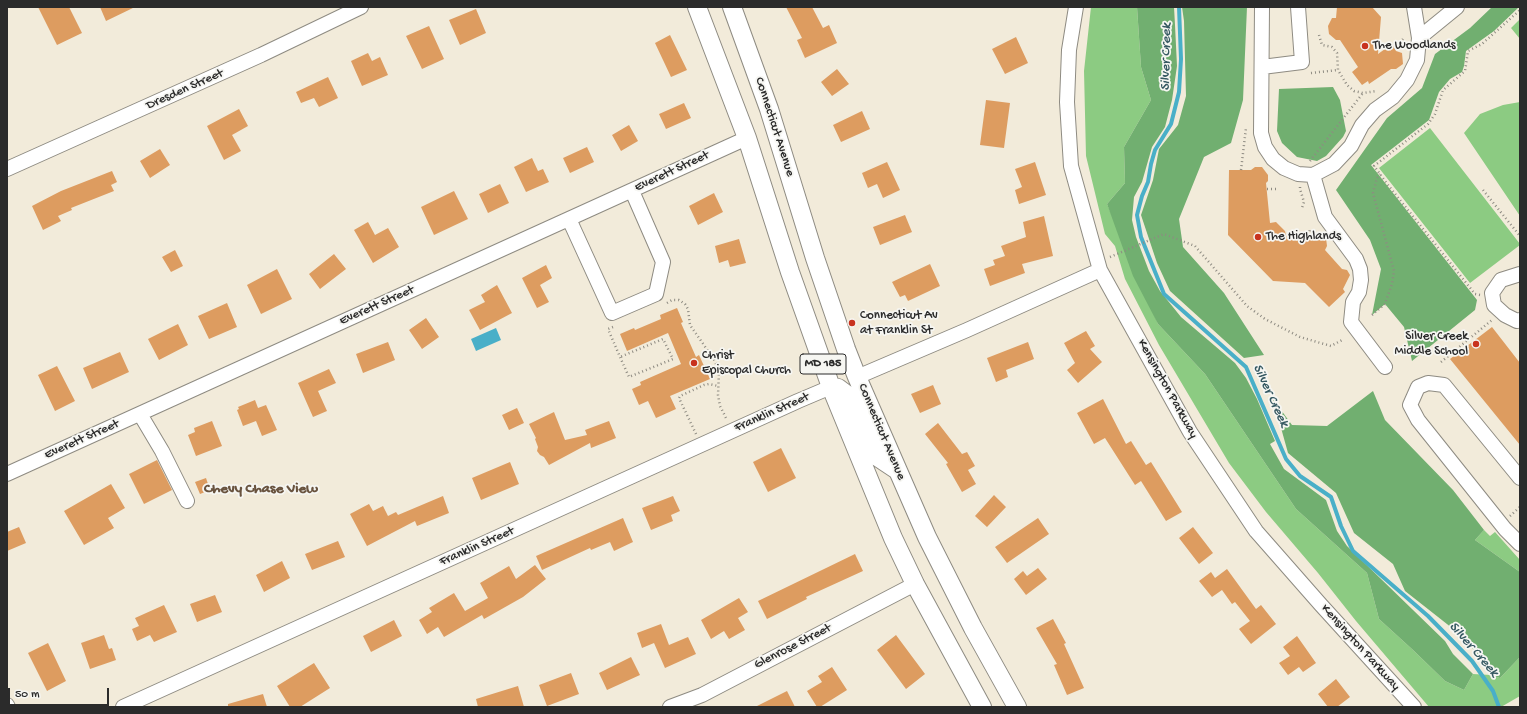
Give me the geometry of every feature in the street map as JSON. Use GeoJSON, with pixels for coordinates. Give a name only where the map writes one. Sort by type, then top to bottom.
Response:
{"type":"FeatureCollection","features":[{"type":"Feature","properties":{"kind":"main road","name":"MD 185"},"geometry":{"type":"LineString","coordinates":[[697,7],[747,138],[790,272],[831,388],[893,538],[982,707]]}},
{"type":"Feature","properties":{"kind":"main road","name":"Connecticut Avenue"},"geometry":{"type":"LineString","coordinates":[[732,7],[770,108],[815,258],[857,377],[897,470],[948,579],[1016,707]]}},
{"type":"Feature","properties":{"kind":"main road"},"geometry":{"type":"LineString","coordinates":[[805,313],[816,322],[831,362],[839,373],[847,378],[857,377]]}},
{"type":"Feature","properties":{"kind":"main road"},"geometry":{"type":"LineString","coordinates":[[831,388],[838,388],[846,394],[853,404],[876,456],[897,470]]}},
{"type":"Feature","properties":{"kind":"street","name":"Dresden Street"},"geometry":{"type":"LineString","coordinates":[[7,169],[262,55],[361,7]]}},
{"type":"Feature","properties":{"kind":"street","name":"Kensington Parkway"},"geometry":{"type":"LineString","coordinates":[[1076,7],[1069,50],[1067,102],[1072,166],[1100,270],[1190,432],[1256,531],[1414,707]]}},
{"type":"Feature","properties":{"kind":"street"},"geometry":{"type":"LineString","coordinates":[[1262,7],[1261,133],[1265,147],[1273,159],[1284,168],[1298,174],[1313,175],[1334,164],[1351,146],[1362,126],[1375,110],[1392,97],[1407,80],[1416,60],[1419,38],[1414,7]]}},
{"type":"Feature","properties":{"kind":"street"},"geometry":{"type":"LineString","coordinates":[[1262,67],[1302,62],[1298,7]]}},
{"type":"Feature","properties":{"kind":"street"},"geometry":{"type":"LineString","coordinates":[[1419,38],[1457,7]]}},
{"type":"Feature","properties":{"kind":"street","name":"Everett Street"},"geometry":{"type":"LineString","coordinates":[[7,474],[747,138]]}},
{"type":"Feature","properties":{"kind":"street"},"geometry":{"type":"LineString","coordinates":[[1313,175],[1325,217],[1356,259],[1360,269],[1361,280],[1359,292],[1353,302],[1351,322],[1385,367]]}},
{"type":"Feature","properties":{"kind":"street"},"geometry":{"type":"LineString","coordinates":[[569,219],[612,313],[656,294],[663,262],[632,191]]}},
{"type":"Feature","properties":{"kind":"street"},"geometry":{"type":"LineString","coordinates":[[857,377],[967,330],[1100,270]]}},
{"type":"Feature","properties":{"kind":"street"},"geometry":{"type":"LineString","coordinates":[[1520,274],[1501,280],[1492,293],[1494,305],[1505,315],[1520,320]]}},
{"type":"Feature","properties":{"kind":"street"},"geometry":{"type":"LineString","coordinates":[[1520,478],[1444,385],[1428,383],[1418,387],[1410,405],[1418,420],[1505,529],[1520,544]]}},
{"type":"Feature","properties":{"kind":"street","name":"Franklin Street"},"geometry":{"type":"LineString","coordinates":[[122,707],[732,431],[831,388]]}},
{"type":"Feature","properties":{"kind":"street"},"geometry":{"type":"LineString","coordinates":[[140,414],[162,451],[187,500]]}},
{"type":"Feature","properties":{"kind":"street","name":"Glenrose Street"},"geometry":{"type":"LineString","coordinates":[[670,707],[702,695],[916,584]]}},
{"type":"Feature","properties":{"kind":"path"},"geometry":{"type":"LineString","coordinates":[[1482,295],[1475,294],[1374,166],[1428,124],[1435,114],[1443,90],[1465,71],[1468,51],[1482,44],[1520,10]]}},
{"type":"Feature","properties":{"kind":"path"},"geometry":{"type":"LineString","coordinates":[[1319,35],[1322,45],[1332,46],[1337,52],[1338,70],[1347,85],[1354,91],[1363,93],[1379,90]]}},
{"type":"Feature","properties":{"kind":"path"},"geometry":{"type":"LineString","coordinates":[[1395,48],[1403,39]]}},
{"type":"Feature","properties":{"kind":"path"},"geometry":{"type":"LineString","coordinates":[[1309,162],[1363,93]]}},
{"type":"Feature","properties":{"kind":"path"},"geometry":{"type":"LineString","coordinates":[[1372,315],[1385,304],[1392,284],[1394,270],[1373,193],[1377,178],[1380,174]]}},
{"type":"Feature","properties":{"kind":"path"},"geometry":{"type":"LineString","coordinates":[[1301,185],[1300,189],[1304,202],[1302,208]]}},
{"type":"Feature","properties":{"kind":"path"},"geometry":{"type":"LineString","coordinates":[[1267,188],[1277,189]]}},
{"type":"Feature","properties":{"kind":"path"},"geometry":{"type":"LineString","coordinates":[[1483,190],[1520,236]]}},
{"type":"Feature","properties":{"kind":"path"},"geometry":{"type":"LineString","coordinates":[[1308,239],[1310,229]]}},
{"type":"Feature","properties":{"kind":"path"},"geometry":{"type":"LineString","coordinates":[[1110,257],[1164,234],[1195,246],[1247,306],[1265,319],[1300,337],[1331,346],[1344,339]]}},
{"type":"Feature","properties":{"kind":"path"},"geometry":{"type":"LineString","coordinates":[[666,303],[672,300],[679,300],[685,304],[688,309],[690,325],[715,361],[719,372],[718,395],[720,406],[732,431]]}},
{"type":"Feature","properties":{"kind":"path"},"geometry":{"type":"LineString","coordinates":[[1441,362],[1492,320]]}},
{"type":"Feature","properties":{"kind":"path"},"geometry":{"type":"LineString","coordinates":[[615,326],[608,329],[620,357],[630,377],[672,359],[663,339],[620,357]]}},
{"type":"Feature","properties":{"kind":"path"},"geometry":{"type":"LineString","coordinates":[[701,445],[679,398],[680,396],[704,385],[709,384],[718,386]]}},
{"type":"Feature","properties":{"kind":"path"},"geometry":{"type":"LineString","coordinates":[[1507,518],[1520,507]]}},
{"type":"Feature","properties":{"kind":"green space"},"geometry":{"type":"Polygon","coordinates":[[[1091,7],[1137,7],[1141,67],[1151,100],[1124,147],[1125,183],[1107,204],[1158,324],[1205,374],[1296,509],[1367,573],[1379,619],[1445,681],[1464,690],[1473,674],[1491,675],[1500,678],[1520,657],[1520,696],[1501,707],[1429,707],[1266,512],[1229,463],[1159,345],[1125,279],[1115,246],[1105,234],[1086,156],[1084,71],[1091,7]]]}},
{"type":"Feature","properties":{"kind":"green space"},"geometry":{"type":"Polygon","coordinates":[[[1137,7],[1174,7],[1177,66],[1172,100],[1165,127],[1152,147],[1142,182],[1134,197],[1132,220],[1136,237],[1149,271],[1160,291],[1181,317],[1235,363],[1246,378],[1257,399],[1275,441],[1270,444],[1284,469],[1326,500],[1337,531],[1347,546],[1445,641],[1453,654],[1473,674],[1464,690],[1445,681],[1379,619],[1367,573],[1296,509],[1205,374],[1158,324],[1133,276],[1107,204],[1125,183],[1124,147],[1151,100],[1141,67],[1137,7]]]}},
{"type":"Feature","properties":{"kind":"green space"},"geometry":{"type":"Polygon","coordinates":[[[1182,7],[1247,7],[1243,100],[1231,143],[1204,157],[1179,219],[1183,247],[1224,293],[1264,355],[1244,358],[1170,291],[1157,263],[1141,215],[1153,180],[1159,149],[1178,125],[1186,96],[1184,21],[1182,7]]]}},
{"type":"Feature","properties":{"kind":"green space"},"geometry":{"type":"Polygon","coordinates":[[[1492,7],[1519,7],[1494,31],[1466,51],[1462,72],[1450,79],[1439,92],[1429,120],[1371,165],[1477,300],[1475,310],[1412,361],[1404,327],[1385,304],[1372,315],[1381,269],[1370,240],[1336,190],[1387,118],[1422,88],[1435,54],[1470,28],[1492,7]]]}},
{"type":"Feature","properties":{"kind":"green space"},"geometry":{"type":"Polygon","coordinates":[[[1520,19],[1520,39],[1511,28],[1520,19]]]}},
{"type":"Feature","properties":{"kind":"green space"},"geometry":{"type":"Polygon","coordinates":[[[1333,87],[1340,100],[1346,131],[1343,137],[1326,156],[1317,161],[1297,157],[1282,143],[1277,131],[1279,89],[1333,87]]]}},
{"type":"Feature","properties":{"kind":"green space"},"geometry":{"type":"Polygon","coordinates":[[[1520,102],[1520,216],[1464,133],[1480,114],[1503,105],[1520,102]]]}},
{"type":"Feature","properties":{"kind":"green space"},"geometry":{"type":"Polygon","coordinates":[[[1430,128],[1520,244],[1470,283],[1379,168],[1430,128]]]}},
{"type":"Feature","properties":{"kind":"green space"},"geometry":{"type":"Polygon","coordinates":[[[1373,391],[1385,420],[1453,490],[1484,530],[1475,540],[1520,572],[1520,657],[1500,678],[1491,675],[1466,639],[1405,591],[1393,564],[1354,533],[1336,493],[1288,453],[1273,399],[1292,425],[1327,426],[1373,391]]]}},
{"type":"Feature","properties":{"kind":"green space"},"geometry":{"type":"Polygon","coordinates":[[[1484,530],[1490,536],[1495,532],[1520,560],[1520,572],[1475,540],[1484,530]]]}},
{"type":"Feature","properties":{"kind":"water"},"geometry":{"type":"Polygon","coordinates":[[[496,328],[501,340],[476,351],[471,339],[496,328]]]}},
{"type":"Feature","properties":{"kind":"building"},"geometry":{"type":"Polygon","coordinates":[[[38,7],[69,7],[82,33],[57,45],[38,7]]]}},
{"type":"Feature","properties":{"kind":"building"},"geometry":{"type":"Polygon","coordinates":[[[100,7],[135,7],[106,21],[100,7]]]}},
{"type":"Feature","properties":{"kind":"building"},"geometry":{"type":"Polygon","coordinates":[[[786,7],[812,7],[823,28],[829,25],[837,43],[805,58],[797,40],[802,38],[786,7]]]}},
{"type":"Feature","properties":{"kind":"building","name":"The Woodlands"},"geometry":{"type":"Polygon","coordinates":[[[1337,7],[1372,7],[1381,17],[1378,54],[1392,44],[1396,51],[1402,53],[1403,64],[1396,69],[1391,69],[1369,84],[1368,81],[1362,85],[1352,72],[1358,67],[1340,40],[1336,40],[1329,34],[1328,26],[1332,18],[1336,18],[1337,7]]]}},
{"type":"Feature","properties":{"kind":"building"},"geometry":{"type":"Polygon","coordinates":[[[476,9],[486,33],[460,45],[449,20],[476,9]]]}},
{"type":"Feature","properties":{"kind":"building"},"geometry":{"type":"Polygon","coordinates":[[[429,26],[444,59],[422,69],[406,36],[429,26]]]}},
{"type":"Feature","properties":{"kind":"building"},"geometry":{"type":"Polygon","coordinates":[[[670,35],[687,70],[671,77],[655,43],[670,35]]]}},
{"type":"Feature","properties":{"kind":"building"},"geometry":{"type":"Polygon","coordinates":[[[1016,37],[1028,63],[1005,74],[992,49],[1016,37]]]}},
{"type":"Feature","properties":{"kind":"building"},"geometry":{"type":"Polygon","coordinates":[[[368,53],[372,61],[380,57],[388,75],[362,86],[351,61],[368,53]]]}},
{"type":"Feature","properties":{"kind":"building"},"geometry":{"type":"Polygon","coordinates":[[[837,69],[849,84],[832,96],[821,82],[837,69]]]}},
{"type":"Feature","properties":{"kind":"building"},"geometry":{"type":"Polygon","coordinates":[[[328,77],[338,98],[319,107],[314,98],[301,103],[296,92],[328,77]]]}},
{"type":"Feature","properties":{"kind":"building"},"geometry":{"type":"Polygon","coordinates":[[[986,100],[1010,103],[1004,148],[980,145],[986,100]]]}},
{"type":"Feature","properties":{"kind":"building"},"geometry":{"type":"Polygon","coordinates":[[[684,103],[691,118],[666,129],[659,114],[684,103]]]}},
{"type":"Feature","properties":{"kind":"building"},"geometry":{"type":"Polygon","coordinates":[[[239,109],[248,126],[232,135],[241,151],[224,160],[207,126],[239,109]]]}},
{"type":"Feature","properties":{"kind":"building"},"geometry":{"type":"Polygon","coordinates":[[[862,111],[870,129],[841,142],[833,125],[862,111]]]}},
{"type":"Feature","properties":{"kind":"building"},"geometry":{"type":"Polygon","coordinates":[[[629,125],[638,141],[621,151],[612,135],[629,125]]]}},
{"type":"Feature","properties":{"kind":"building"},"geometry":{"type":"Polygon","coordinates":[[[587,147],[594,162],[570,173],[563,158],[587,147]]]}},
{"type":"Feature","properties":{"kind":"building"},"geometry":{"type":"Polygon","coordinates":[[[160,149],[170,165],[150,178],[140,161],[160,149]]]}},
{"type":"Feature","properties":{"kind":"building"},"geometry":{"type":"Polygon","coordinates":[[[532,158],[538,171],[543,169],[549,182],[526,192],[514,167],[532,158]]]}},
{"type":"Feature","properties":{"kind":"building"},"geometry":{"type":"Polygon","coordinates":[[[887,162],[900,190],[883,198],[877,184],[868,188],[862,173],[887,162]]]}},
{"type":"Feature","properties":{"kind":"building"},"geometry":{"type":"Polygon","coordinates":[[[1035,162],[1046,195],[1019,204],[1015,190],[1022,187],[1015,169],[1035,162]]]}},
{"type":"Feature","properties":{"kind":"building","name":"The Highlands"},"geometry":{"type":"Polygon","coordinates":[[[1255,167],[1262,167],[1268,175],[1268,181],[1266,183],[1270,223],[1276,222],[1285,231],[1287,239],[1315,239],[1319,236],[1326,238],[1327,246],[1325,250],[1342,269],[1347,270],[1350,275],[1343,289],[1345,292],[1329,307],[1305,283],[1273,281],[1228,235],[1229,170],[1251,170],[1255,167]]]}},
{"type":"Feature","properties":{"kind":"building"},"geometry":{"type":"Polygon","coordinates":[[[112,171],[117,182],[111,185],[114,191],[71,208],[72,210],[58,216],[61,221],[43,230],[32,206],[61,191],[112,171]]]}},
{"type":"Feature","properties":{"kind":"building"},"geometry":{"type":"Polygon","coordinates":[[[500,184],[509,203],[488,213],[479,194],[500,184]]]}},
{"type":"Feature","properties":{"kind":"building"},"geometry":{"type":"Polygon","coordinates":[[[454,191],[468,219],[434,235],[421,207],[454,191]]]}},
{"type":"Feature","properties":{"kind":"building"},"geometry":{"type":"Polygon","coordinates":[[[714,193],[723,212],[698,225],[689,206],[714,193]]]}},
{"type":"Feature","properties":{"kind":"building"},"geometry":{"type":"Polygon","coordinates":[[[905,215],[912,232],[880,245],[873,227],[905,215]]]}},
{"type":"Feature","properties":{"kind":"building"},"geometry":{"type":"Polygon","coordinates":[[[1044,216],[1053,256],[1022,264],[1025,273],[990,286],[984,269],[995,265],[993,260],[1005,256],[1001,246],[1026,237],[1023,222],[1044,216]]]}},
{"type":"Feature","properties":{"kind":"building"},"geometry":{"type":"Polygon","coordinates":[[[368,222],[375,235],[388,228],[399,247],[373,263],[354,230],[368,222]]]}},
{"type":"Feature","properties":{"kind":"building"},"geometry":{"type":"Polygon","coordinates":[[[739,239],[746,263],[730,267],[728,260],[719,263],[715,246],[739,239]]]}},
{"type":"Feature","properties":{"kind":"building"},"geometry":{"type":"Polygon","coordinates":[[[175,250],[183,266],[171,272],[162,257],[175,250]]]}},
{"type":"Feature","properties":{"kind":"building"},"geometry":{"type":"Polygon","coordinates":[[[334,254],[346,269],[320,289],[309,274],[334,254]]]}},
{"type":"Feature","properties":{"kind":"building"},"geometry":{"type":"Polygon","coordinates":[[[930,264],[940,286],[908,301],[905,295],[900,297],[892,282],[930,264]]]}},
{"type":"Feature","properties":{"kind":"building"},"geometry":{"type":"Polygon","coordinates":[[[546,265],[552,278],[540,285],[549,302],[537,308],[522,278],[546,265]]]}},
{"type":"Feature","properties":{"kind":"building"},"geometry":{"type":"Polygon","coordinates":[[[277,269],[292,299],[261,314],[247,285],[277,269]]]}},
{"type":"Feature","properties":{"kind":"building"},"geometry":{"type":"Polygon","coordinates":[[[497,285],[512,313],[480,330],[469,310],[485,302],[481,295],[497,285]]]}},
{"type":"Feature","properties":{"kind":"building"},"geometry":{"type":"Polygon","coordinates":[[[227,303],[237,327],[209,339],[198,316],[227,303]]]}},
{"type":"Feature","properties":{"kind":"building","name":"Christ Episcopal Church"},"geometry":{"type":"Polygon","coordinates":[[[677,308],[683,322],[681,323],[696,357],[699,355],[710,379],[670,396],[676,409],[656,418],[648,401],[639,405],[632,389],[641,385],[640,382],[681,364],[668,333],[627,351],[620,334],[634,328],[635,330],[661,319],[660,315],[677,308]]]}},
{"type":"Feature","properties":{"kind":"building"},"geometry":{"type":"Polygon","coordinates":[[[426,318],[439,337],[422,349],[409,330],[426,318]]]}},
{"type":"Feature","properties":{"kind":"building"},"geometry":{"type":"Polygon","coordinates":[[[178,324],[188,345],[159,360],[148,339],[178,324]]]}},
{"type":"Feature","properties":{"kind":"building","name":"Silver Creek Middle School"},"geometry":{"type":"Polygon","coordinates":[[[1492,327],[1520,363],[1520,445],[1450,359],[1492,327]]]}},
{"type":"Feature","properties":{"kind":"building"},"geometry":{"type":"Polygon","coordinates":[[[1086,331],[1095,346],[1090,349],[1102,362],[1078,383],[1067,370],[1075,363],[1064,343],[1086,331]]]}},
{"type":"Feature","properties":{"kind":"building"},"geometry":{"type":"Polygon","coordinates":[[[388,342],[395,360],[363,373],[356,354],[388,342]]]}},
{"type":"Feature","properties":{"kind":"building"},"geometry":{"type":"Polygon","coordinates":[[[1028,342],[1034,359],[1006,370],[1008,377],[996,382],[987,358],[1028,342]]]}},
{"type":"Feature","properties":{"kind":"building"},"geometry":{"type":"Polygon","coordinates":[[[120,352],[129,372],[92,389],[83,368],[120,352]]]}},
{"type":"Feature","properties":{"kind":"building"},"geometry":{"type":"Polygon","coordinates":[[[57,366],[75,401],[55,411],[38,375],[57,366]]]}},
{"type":"Feature","properties":{"kind":"building"},"geometry":{"type":"Polygon","coordinates":[[[329,369],[336,383],[318,391],[327,411],[313,417],[298,383],[329,369]]]}},
{"type":"Feature","properties":{"kind":"building"},"geometry":{"type":"Polygon","coordinates":[[[933,385],[941,404],[920,413],[911,394],[933,385]]]}},
{"type":"Feature","properties":{"kind":"building"},"geometry":{"type":"Polygon","coordinates":[[[1103,399],[1126,444],[1131,441],[1146,465],[1151,462],[1182,512],[1166,521],[1141,481],[1135,485],[1105,438],[1094,444],[1077,413],[1103,399]]]}},
{"type":"Feature","properties":{"kind":"building"},"geometry":{"type":"Polygon","coordinates":[[[255,400],[258,408],[266,405],[277,430],[262,436],[256,421],[243,426],[237,410],[239,409],[238,407],[255,400]]]}},
{"type":"Feature","properties":{"kind":"building"},"geometry":{"type":"Polygon","coordinates":[[[517,408],[524,423],[509,430],[502,415],[517,408]]]}},
{"type":"Feature","properties":{"kind":"building"},"geometry":{"type":"Polygon","coordinates":[[[554,412],[565,440],[587,435],[585,430],[609,421],[616,438],[591,448],[590,443],[549,465],[544,457],[537,451],[538,447],[536,438],[529,424],[554,412]]]}},
{"type":"Feature","properties":{"kind":"building"},"geometry":{"type":"Polygon","coordinates":[[[212,421],[222,446],[196,456],[188,435],[195,432],[194,428],[212,421]]]}},
{"type":"Feature","properties":{"kind":"building"},"geometry":{"type":"Polygon","coordinates":[[[938,423],[962,454],[967,452],[975,466],[968,470],[976,484],[962,492],[946,464],[948,463],[925,434],[938,423]]]}},
{"type":"Feature","properties":{"kind":"building"},"geometry":{"type":"Polygon","coordinates":[[[781,448],[796,478],[768,492],[753,462],[781,448]]]}},
{"type":"Feature","properties":{"kind":"building"},"geometry":{"type":"Polygon","coordinates":[[[157,460],[172,490],[144,504],[129,474],[157,460]]]}},
{"type":"Feature","properties":{"kind":"building"},"geometry":{"type":"Polygon","coordinates":[[[510,462],[519,484],[481,500],[472,478],[510,462]]]}},
{"type":"Feature","properties":{"kind":"building"},"geometry":{"type":"Polygon","coordinates":[[[206,478],[210,490],[200,494],[195,482],[206,478]]]}},
{"type":"Feature","properties":{"kind":"building"},"geometry":{"type":"Polygon","coordinates":[[[111,484],[125,508],[108,518],[114,528],[84,545],[64,511],[111,484]]]}},
{"type":"Feature","properties":{"kind":"building"},"geometry":{"type":"Polygon","coordinates":[[[994,495],[1006,507],[987,527],[975,516],[994,495]]]}},
{"type":"Feature","properties":{"kind":"building"},"geometry":{"type":"Polygon","coordinates":[[[443,496],[449,513],[417,526],[415,521],[367,546],[350,514],[369,504],[373,511],[383,506],[388,516],[396,512],[398,515],[443,496]]]}},
{"type":"Feature","properties":{"kind":"building"},"geometry":{"type":"Polygon","coordinates":[[[673,496],[680,511],[671,515],[673,521],[651,530],[642,508],[673,496]]]}},
{"type":"Feature","properties":{"kind":"building"},"geometry":{"type":"Polygon","coordinates":[[[623,518],[633,542],[614,551],[610,542],[591,550],[590,548],[542,570],[536,556],[623,518]]]}},
{"type":"Feature","properties":{"kind":"building"},"geometry":{"type":"Polygon","coordinates":[[[1038,518],[1049,534],[1007,563],[995,547],[1038,518]]]}},
{"type":"Feature","properties":{"kind":"building"},"geometry":{"type":"Polygon","coordinates":[[[19,527],[26,543],[7,551],[7,532],[19,527]]]}},
{"type":"Feature","properties":{"kind":"building"},"geometry":{"type":"Polygon","coordinates":[[[1193,527],[1213,553],[1199,564],[1179,538],[1193,527]]]}},
{"type":"Feature","properties":{"kind":"building"},"geometry":{"type":"Polygon","coordinates":[[[338,541],[345,557],[312,570],[305,554],[338,541]]]}},
{"type":"Feature","properties":{"kind":"building"},"geometry":{"type":"Polygon","coordinates":[[[855,554],[863,571],[806,597],[807,599],[767,619],[758,601],[855,554]]]}},
{"type":"Feature","properties":{"kind":"building"},"geometry":{"type":"Polygon","coordinates":[[[282,561],[290,578],[264,592],[256,575],[282,561]]]}},
{"type":"Feature","properties":{"kind":"building"},"geometry":{"type":"Polygon","coordinates":[[[535,565],[546,579],[523,597],[484,619],[482,615],[444,637],[438,627],[427,634],[419,620],[432,612],[429,608],[454,593],[465,611],[488,598],[480,583],[509,566],[516,579],[535,565]]]}},
{"type":"Feature","properties":{"kind":"building"},"geometry":{"type":"Polygon","coordinates":[[[1038,568],[1047,579],[1026,595],[1014,579],[1023,571],[1027,576],[1038,568]]]}},
{"type":"Feature","properties":{"kind":"building"},"geometry":{"type":"Polygon","coordinates":[[[1227,569],[1256,609],[1261,605],[1276,624],[1251,644],[1239,629],[1250,621],[1235,602],[1232,604],[1222,590],[1212,597],[1199,581],[1211,572],[1215,578],[1227,569]]]}},
{"type":"Feature","properties":{"kind":"building"},"geometry":{"type":"Polygon","coordinates":[[[215,595],[222,612],[197,622],[190,604],[215,595]]]}},
{"type":"Feature","properties":{"kind":"building"},"geometry":{"type":"Polygon","coordinates":[[[739,598],[748,612],[738,618],[745,630],[729,639],[724,631],[711,639],[701,620],[739,598]]]}},
{"type":"Feature","properties":{"kind":"building"},"geometry":{"type":"Polygon","coordinates":[[[164,605],[177,632],[154,642],[150,635],[137,641],[132,629],[139,626],[135,618],[164,605]]]}},
{"type":"Feature","properties":{"kind":"building"},"geometry":{"type":"Polygon","coordinates":[[[1053,619],[1066,643],[1064,644],[1084,688],[1067,695],[1054,665],[1057,664],[1036,628],[1053,619]]]}},
{"type":"Feature","properties":{"kind":"building"},"geometry":{"type":"Polygon","coordinates":[[[394,620],[402,636],[371,652],[363,636],[394,620]]]}},
{"type":"Feature","properties":{"kind":"building"},"geometry":{"type":"Polygon","coordinates":[[[661,624],[669,645],[688,637],[696,654],[665,668],[654,643],[642,648],[637,633],[661,624]]]}},
{"type":"Feature","properties":{"kind":"building"},"geometry":{"type":"Polygon","coordinates":[[[104,635],[109,649],[112,648],[116,660],[90,669],[81,643],[104,635]]]}},
{"type":"Feature","properties":{"kind":"building"},"geometry":{"type":"Polygon","coordinates":[[[896,635],[925,674],[906,689],[877,650],[896,635]]]}},
{"type":"Feature","properties":{"kind":"building"},"geometry":{"type":"Polygon","coordinates":[[[1297,636],[1316,663],[1303,672],[1299,667],[1288,675],[1279,663],[1290,656],[1283,647],[1297,636]]]}},
{"type":"Feature","properties":{"kind":"building"},"geometry":{"type":"Polygon","coordinates":[[[48,643],[66,681],[47,691],[28,653],[48,643]]]}},
{"type":"Feature","properties":{"kind":"building"},"geometry":{"type":"Polygon","coordinates":[[[631,657],[640,675],[607,690],[599,673],[631,657]]]}},
{"type":"Feature","properties":{"kind":"building"},"geometry":{"type":"Polygon","coordinates":[[[314,663],[330,688],[300,707],[290,707],[277,686],[314,663]]]}},
{"type":"Feature","properties":{"kind":"building"},"geometry":{"type":"Polygon","coordinates":[[[832,667],[847,690],[820,707],[817,707],[807,691],[822,682],[818,676],[832,667]]]}},
{"type":"Feature","properties":{"kind":"building"},"geometry":{"type":"Polygon","coordinates":[[[571,673],[579,694],[547,706],[539,685],[571,673]]]}},
{"type":"Feature","properties":{"kind":"building"},"geometry":{"type":"Polygon","coordinates":[[[1336,679],[1350,697],[1337,707],[1328,707],[1318,694],[1336,679]]]}},
{"type":"Feature","properties":{"kind":"building"},"geometry":{"type":"Polygon","coordinates":[[[518,686],[524,707],[478,707],[476,699],[518,686]]]}},
{"type":"Feature","properties":{"kind":"building"},"geometry":{"type":"Polygon","coordinates":[[[787,691],[795,707],[755,707],[787,691]]]}},
{"type":"Feature","properties":{"kind":"building"},"geometry":{"type":"Polygon","coordinates":[[[263,694],[267,707],[228,707],[228,704],[263,694]]]}},
{"type":"Feature","properties":{"kind":"waterway","name":"Silver Creek"},"geometry":{"type":"LineString","coordinates":[[1179,7],[1181,59],[1179,92],[1171,124],[1155,150],[1148,182],[1142,196],[1137,215],[1141,237],[1164,294],[1246,367],[1286,459],[1300,476],[1331,497],[1341,526],[1353,551],[1428,616],[1472,661],[1493,691],[1499,707]]}},
{"type":"Feature","properties":{"kind":"place","name":"The Woodlands"},"geometry":{"type":"Point","coordinates":[1365,46]}},
{"type":"Feature","properties":{"kind":"place","name":"The Highlands"},"geometry":{"type":"Point","coordinates":[1258,237]}},
{"type":"Feature","properties":{"kind":"place","name":"Connecticut Av at Franklin St"},"geometry":{"type":"Point","coordinates":[852,323]}},
{"type":"Feature","properties":{"kind":"place","name":"Silver Creek Middle School"},"geometry":{"type":"Point","coordinates":[1476,344]}},
{"type":"Feature","properties":{"kind":"place","name":"Christ Episcopal Church"},"geometry":{"type":"Point","coordinates":[694,363]}},
{"type":"Feature","properties":{"kind":"district","name":"Chevy Chase View"},"geometry":{"type":"Point","coordinates":[261,490]}}]}
